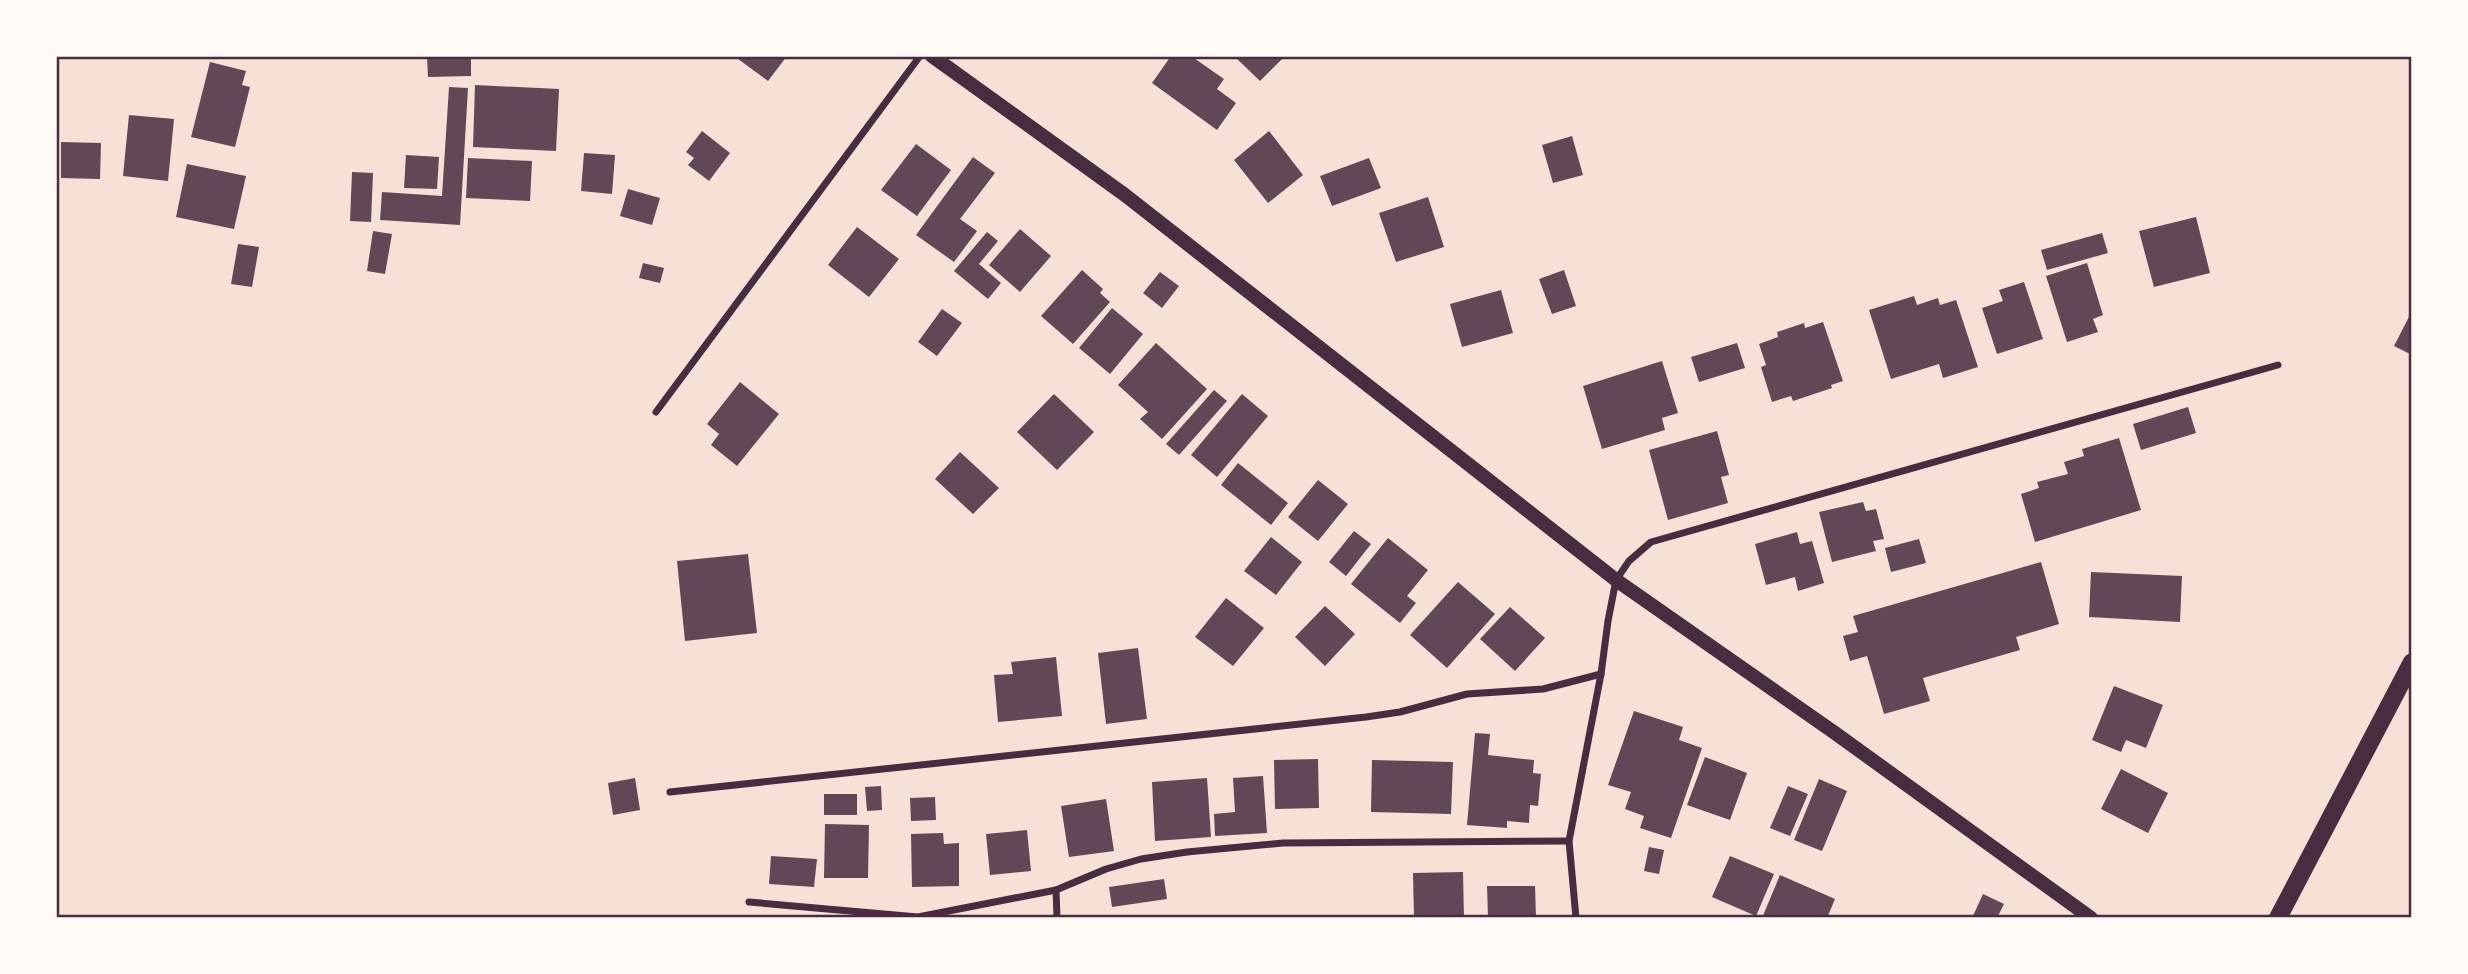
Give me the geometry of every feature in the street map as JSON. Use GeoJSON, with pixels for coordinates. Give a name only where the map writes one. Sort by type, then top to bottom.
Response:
{"type":"FeatureCollection","features":[{"type":"Feature","properties":{"kind":"main road"},"geometry":{"type":"LineString","coordinates":[[932,56],[1125,195],[1616,580],[1835,733],[2091,918]]}},
{"type":"Feature","properties":{"kind":"main road"},"geometry":{"type":"LineString","coordinates":[[2278,918],[2412,662]]}},
{"type":"Feature","properties":{"kind":"street"},"geometry":{"type":"LineString","coordinates":[[656,412],[920,56]]}},
{"type":"Feature","properties":{"kind":"street"},"geometry":{"type":"LineString","coordinates":[[1576,918],[1569,841],[1616,580],[1629,561],[1651,542],[2278,365]]}},
{"type":"Feature","properties":{"kind":"street"},"geometry":{"type":"LineString","coordinates":[[670,792],[1346,720],[1400,712],[1467,694],[1542,689],[1601,674]]}},
{"type":"Feature","properties":{"kind":"street"},"geometry":{"type":"LineString","coordinates":[[750,902],[917,918],[1056,890],[1106,869],[1141,859],[1283,843],[1569,841]]}},
{"type":"Feature","properties":{"kind":"street"},"geometry":{"type":"LineString","coordinates":[[1056,890],[1057,918]]}},
{"type":"Feature","properties":{"kind":"building"},"geometry":{"type":"Polygon","coordinates":[[[427,56],[471,56],[471,76],[428,77],[427,56]]]}},
{"type":"Feature","properties":{"kind":"building"},"geometry":{"type":"Polygon","coordinates":[[[734,56],[787,56],[768,81],[734,56]]]}},
{"type":"Feature","properties":{"kind":"building"},"geometry":{"type":"Polygon","coordinates":[[[1171,56],[1191,56],[1224,79],[1217,89],[1236,103],[1217,130],[1152,83],[1171,56]]]}},
{"type":"Feature","properties":{"kind":"building"},"geometry":{"type":"Polygon","coordinates":[[[1234,56],[1282,56],[1283,58],[1260,81],[1234,56]]]}},
{"type":"Feature","properties":{"kind":"building"},"geometry":{"type":"Polygon","coordinates":[[[210,62],[246,71],[242,85],[250,87],[235,147],[191,137],[210,62]]]}},
{"type":"Feature","properties":{"kind":"building"},"geometry":{"type":"Polygon","coordinates":[[[475,85],[559,89],[556,151],[473,147],[475,85]]]}},
{"type":"Feature","properties":{"kind":"building"},"geometry":{"type":"Polygon","coordinates":[[[449,87],[468,88],[460,225],[380,220],[382,192],[442,196],[449,87]]]}},
{"type":"Feature","properties":{"kind":"building"},"geometry":{"type":"Polygon","coordinates":[[[129,115],[174,119],[168,181],[123,176],[129,115]]]}},
{"type":"Feature","properties":{"kind":"building"},"geometry":{"type":"Polygon","coordinates":[[[702,131],[730,153],[709,181],[688,165],[694,158],[686,152],[702,131]]]}},
{"type":"Feature","properties":{"kind":"building"},"geometry":{"type":"Polygon","coordinates":[[[1269,131],[1303,175],[1268,203],[1234,160],[1269,131]]]}},
{"type":"Feature","properties":{"kind":"building"},"geometry":{"type":"Polygon","coordinates":[[[1572,136],[1583,175],[1553,183],[1542,145],[1572,136]]]}},
{"type":"Feature","properties":{"kind":"building"},"geometry":{"type":"Polygon","coordinates":[[[61,142],[101,143],[100,179],[61,178],[61,142]]]}},
{"type":"Feature","properties":{"kind":"building"},"geometry":{"type":"Polygon","coordinates":[[[916,144],[951,170],[917,216],[881,190],[916,144]]]}},
{"type":"Feature","properties":{"kind":"building"},"geometry":{"type":"Polygon","coordinates":[[[584,153],[615,155],[612,194],[581,191],[584,153]]]}},
{"type":"Feature","properties":{"kind":"building"},"geometry":{"type":"Polygon","coordinates":[[[406,155],[439,157],[437,189],[404,188],[406,155]]]}},
{"type":"Feature","properties":{"kind":"building"},"geometry":{"type":"Polygon","coordinates":[[[973,157],[995,173],[960,219],[977,231],[954,262],[916,235],[973,157]]]}},
{"type":"Feature","properties":{"kind":"building"},"geometry":{"type":"Polygon","coordinates":[[[468,158],[532,161],[530,201],[466,198],[468,158]]]}},
{"type":"Feature","properties":{"kind":"building"},"geometry":{"type":"Polygon","coordinates":[[[1369,158],[1381,188],[1332,206],[1320,176],[1369,158]]]}},
{"type":"Feature","properties":{"kind":"building"},"geometry":{"type":"Polygon","coordinates":[[[187,164],[246,176],[234,229],[176,217],[187,164]]]}},
{"type":"Feature","properties":{"kind":"building"},"geometry":{"type":"Polygon","coordinates":[[[352,172],[373,173],[371,222],[350,221],[352,172]]]}},
{"type":"Feature","properties":{"kind":"building"},"geometry":{"type":"Polygon","coordinates":[[[628,189],[660,198],[652,225],[620,216],[628,189]]]}},
{"type":"Feature","properties":{"kind":"building"},"geometry":{"type":"Polygon","coordinates":[[[1428,197],[1444,247],[1396,262],[1379,213],[1428,197]]]}},
{"type":"Feature","properties":{"kind":"building"},"geometry":{"type":"Polygon","coordinates":[[[2196,217],[2210,273],[2154,287],[2139,231],[2196,217]]]}},
{"type":"Feature","properties":{"kind":"building"},"geometry":{"type":"Polygon","coordinates":[[[857,227],[899,259],[869,297],[828,265],[857,227]]]}},
{"type":"Feature","properties":{"kind":"building"},"geometry":{"type":"Polygon","coordinates":[[[1020,229],[1051,256],[1020,292],[989,265],[1020,229]]]}},
{"type":"Feature","properties":{"kind":"building"},"geometry":{"type":"Polygon","coordinates":[[[373,231],[392,234],[385,274],[367,271],[373,231]]]}},
{"type":"Feature","properties":{"kind":"building"},"geometry":{"type":"Polygon","coordinates":[[[987,232],[998,241],[979,264],[1001,283],[988,299],[954,271],[987,232]]]}},
{"type":"Feature","properties":{"kind":"building"},"geometry":{"type":"Polygon","coordinates":[[[2102,233],[2108,253],[2047,270],[2041,250],[2102,233]]]}},
{"type":"Feature","properties":{"kind":"building"},"geometry":{"type":"Polygon","coordinates":[[[238,244],[259,247],[252,287],[231,284],[238,244]]]}},
{"type":"Feature","properties":{"kind":"building"},"geometry":{"type":"Polygon","coordinates":[[[643,263],[664,268],[660,283],[639,278],[643,263]]]}},
{"type":"Feature","properties":{"kind":"building"},"geometry":{"type":"Polygon","coordinates":[[[2087,263],[2103,315],[2093,319],[2098,332],[2067,342],[2046,276],[2087,263]]]}},
{"type":"Feature","properties":{"kind":"building"},"geometry":{"type":"Polygon","coordinates":[[[1082,270],[1103,289],[1100,293],[1110,302],[1073,344],[1041,316],[1082,270]]]}},
{"type":"Feature","properties":{"kind":"building"},"geometry":{"type":"Polygon","coordinates":[[[1564,270],[1576,306],[1552,314],[1539,279],[1564,270]]]}},
{"type":"Feature","properties":{"kind":"building"},"geometry":{"type":"Polygon","coordinates":[[[1160,272],[1179,286],[1162,308],[1143,293],[1160,272]]]}},
{"type":"Feature","properties":{"kind":"building"},"geometry":{"type":"Polygon","coordinates":[[[2024,282],[2043,339],[1997,354],[1982,308],[2003,301],[1999,290],[2024,282]]]}},
{"type":"Feature","properties":{"kind":"building"},"geometry":{"type":"Polygon","coordinates":[[[1501,290],[1513,333],[1462,347],[1450,304],[1501,290]]]}},
{"type":"Feature","properties":{"kind":"building"},"geometry":{"type":"Polygon","coordinates":[[[1914,296],[1917,305],[1938,298],[1940,305],[1956,300],[1978,367],[1943,378],[1939,364],[1891,379],[1869,310],[1914,296]]]}},
{"type":"Feature","properties":{"kind":"building"},"geometry":{"type":"Polygon","coordinates":[[[1112,308],[1143,334],[1110,374],[1079,348],[1112,308]]]}},
{"type":"Feature","properties":{"kind":"building"},"geometry":{"type":"Polygon","coordinates":[[[942,309],[962,323],[937,356],[918,342],[942,309]]]}},
{"type":"Feature","properties":{"kind":"building"},"geometry":{"type":"Polygon","coordinates":[[[2412,311],[2412,355],[2394,346],[2412,311]]]}},
{"type":"Feature","properties":{"kind":"building"},"geometry":{"type":"Polygon","coordinates":[[[1823,322],[1843,381],[1831,385],[1832,388],[1793,401],[1791,396],[1772,402],[1761,367],[1766,365],[1759,344],[1778,337],[1777,332],[1804,323],[1805,328],[1823,322]]]}},
{"type":"Feature","properties":{"kind":"building"},"geometry":{"type":"Polygon","coordinates":[[[1156,343],[1207,389],[1162,439],[1140,419],[1148,412],[1118,385],[1156,343]]]}},
{"type":"Feature","properties":{"kind":"building"},"geometry":{"type":"Polygon","coordinates":[[[1737,343],[1745,368],[1699,382],[1691,357],[1737,343]]]}},
{"type":"Feature","properties":{"kind":"building"},"geometry":{"type":"Polygon","coordinates":[[[1662,361],[1678,413],[1662,418],[1665,430],[1602,449],[1583,386],[1662,361]]]}},
{"type":"Feature","properties":{"kind":"building"},"geometry":{"type":"Polygon","coordinates":[[[740,382],[779,414],[737,466],[711,445],[719,434],[707,424],[740,382]]]}},
{"type":"Feature","properties":{"kind":"building"},"geometry":{"type":"Polygon","coordinates":[[[1214,390],[1227,401],[1179,455],[1166,444],[1214,390]]]}},
{"type":"Feature","properties":{"kind":"building"},"geometry":{"type":"Polygon","coordinates":[[[1054,394],[1094,432],[1057,470],[1017,432],[1054,394]]]}},
{"type":"Feature","properties":{"kind":"building"},"geometry":{"type":"Polygon","coordinates":[[[1242,394],[1268,416],[1217,477],[1191,455],[1242,394]]]}},
{"type":"Feature","properties":{"kind":"building"},"geometry":{"type":"Polygon","coordinates":[[[2188,407],[2196,433],[2141,450],[2133,424],[2188,407]]]}},
{"type":"Feature","properties":{"kind":"building"},"geometry":{"type":"Polygon","coordinates":[[[1717,431],[1729,475],[1721,477],[1728,503],[1668,520],[1649,450],[1717,431]]]}},
{"type":"Feature","properties":{"kind":"building"},"geometry":{"type":"Polygon","coordinates":[[[2119,438],[2141,510],[2035,542],[2021,494],[2039,488],[2037,482],[2068,474],[2064,462],[2084,456],[2082,449],[2119,438]]]}},
{"type":"Feature","properties":{"kind":"building"},"geometry":{"type":"Polygon","coordinates":[[[960,452],[999,488],[973,514],[935,479],[960,452]]]}},
{"type":"Feature","properties":{"kind":"building"},"geometry":{"type":"Polygon","coordinates":[[[1238,463],[1288,503],[1271,525],[1221,485],[1238,463]]]}},
{"type":"Feature","properties":{"kind":"building"},"geometry":{"type":"Polygon","coordinates":[[[1318,480],[1348,504],[1318,541],[1288,517],[1318,480]]]}},
{"type":"Feature","properties":{"kind":"building"},"geometry":{"type":"Polygon","coordinates":[[[1863,502],[1866,511],[1876,509],[1884,539],[1873,541],[1876,551],[1832,562],[1819,512],[1863,502]]]}},
{"type":"Feature","properties":{"kind":"building"},"geometry":{"type":"Polygon","coordinates":[[[1354,531],[1371,544],[1346,576],[1329,562],[1354,531]]]}},
{"type":"Feature","properties":{"kind":"building"},"geometry":{"type":"Polygon","coordinates":[[[1797,532],[1800,544],[1812,541],[1824,583],[1798,591],[1795,577],[1766,585],[1755,544],[1797,532]]]}},
{"type":"Feature","properties":{"kind":"building"},"geometry":{"type":"Polygon","coordinates":[[[1271,537],[1302,562],[1276,595],[1244,571],[1271,537]]]}},
{"type":"Feature","properties":{"kind":"building"},"geometry":{"type":"Polygon","coordinates":[[[1388,538],[1428,570],[1407,596],[1416,603],[1400,623],[1351,584],[1388,538]]]}},
{"type":"Feature","properties":{"kind":"building"},"geometry":{"type":"Polygon","coordinates":[[[1919,539],[1926,563],[1891,572],[1885,548],[1919,539]]]}},
{"type":"Feature","properties":{"kind":"building"},"geometry":{"type":"Polygon","coordinates":[[[748,554],[757,633],[685,641],[677,561],[748,554]]]}},
{"type":"Feature","properties":{"kind":"building"},"geometry":{"type":"Polygon","coordinates":[[[2041,562],[2059,624],[2016,637],[2020,650],[1923,678],[1930,701],[1884,714],[1867,656],[1850,661],[1843,636],[1858,632],[1853,616],[2041,562]]]}},
{"type":"Feature","properties":{"kind":"building"},"geometry":{"type":"Polygon","coordinates":[[[2091,572],[2182,576],[2180,622],[2089,617],[2091,572]]]}},
{"type":"Feature","properties":{"kind":"building"},"geometry":{"type":"Polygon","coordinates":[[[1458,582],[1495,614],[1447,668],[1410,635],[1458,582]]]}},
{"type":"Feature","properties":{"kind":"building"},"geometry":{"type":"Polygon","coordinates":[[[1226,598],[1264,628],[1233,666],[1195,637],[1226,598]]]}},
{"type":"Feature","properties":{"kind":"building"},"geometry":{"type":"Polygon","coordinates":[[[1325,606],[1355,634],[1325,666],[1295,637],[1325,606]]]}},
{"type":"Feature","properties":{"kind":"building"},"geometry":{"type":"Polygon","coordinates":[[[1510,607],[1545,638],[1515,671],[1480,639],[1510,607]]]}},
{"type":"Feature","properties":{"kind":"building"},"geometry":{"type":"Polygon","coordinates":[[[1138,648],[1147,719],[1106,724],[1098,653],[1138,648]]]}},
{"type":"Feature","properties":{"kind":"building"},"geometry":{"type":"Polygon","coordinates":[[[1056,657],[1062,716],[998,722],[994,675],[1013,674],[1011,662],[1056,657]]]}},
{"type":"Feature","properties":{"kind":"building"},"geometry":{"type":"Polygon","coordinates":[[[2114,686],[2163,705],[2146,748],[2126,740],[2121,752],[2092,740],[2114,686]]]}},
{"type":"Feature","properties":{"kind":"building"},"geometry":{"type":"Polygon","coordinates":[[[1634,711],[1683,727],[1679,740],[1702,748],[1671,838],[1640,828],[1644,816],[1625,809],[1631,792],[1608,785],[1634,711]]]}},
{"type":"Feature","properties":{"kind":"building"},"geometry":{"type":"Polygon","coordinates":[[[1475,733],[1490,734],[1488,755],[1534,760],[1533,773],[1541,774],[1538,806],[1530,805],[1529,823],[1507,821],[1507,828],[1467,825],[1475,733]]]}},
{"type":"Feature","properties":{"kind":"building"},"geometry":{"type":"Polygon","coordinates":[[[1705,757],[1747,773],[1730,820],[1687,805],[1705,757]]]}},
{"type":"Feature","properties":{"kind":"building"},"geometry":{"type":"Polygon","coordinates":[[[1318,759],[1319,808],[1275,809],[1274,760],[1318,759]]]}},
{"type":"Feature","properties":{"kind":"building"},"geometry":{"type":"Polygon","coordinates":[[[1372,760],[1453,762],[1451,814],[1371,812],[1372,760]]]}},
{"type":"Feature","properties":{"kind":"building"},"geometry":{"type":"Polygon","coordinates":[[[2121,769],[2168,793],[2148,833],[2101,809],[2121,769]]]}},
{"type":"Feature","properties":{"kind":"building"},"geometry":{"type":"Polygon","coordinates":[[[1263,776],[1267,833],[1215,836],[1214,814],[1235,812],[1233,778],[1263,776]]]}},
{"type":"Feature","properties":{"kind":"building"},"geometry":{"type":"Polygon","coordinates":[[[635,778],[640,810],[613,815],[608,783],[635,778]]]}},
{"type":"Feature","properties":{"kind":"building"},"geometry":{"type":"Polygon","coordinates":[[[1207,778],[1211,837],[1155,841],[1152,782],[1207,778]]]}},
{"type":"Feature","properties":{"kind":"building"},"geometry":{"type":"Polygon","coordinates":[[[1819,779],[1847,791],[1822,851],[1794,840],[1819,779]]]}},
{"type":"Feature","properties":{"kind":"building"},"geometry":{"type":"Polygon","coordinates":[[[881,786],[882,810],[867,811],[865,787],[881,786]]]}},
{"type":"Feature","properties":{"kind":"building"},"geometry":{"type":"Polygon","coordinates":[[[1788,786],[1808,794],[1790,836],[1770,828],[1788,786]]]}},
{"type":"Feature","properties":{"kind":"building"},"geometry":{"type":"Polygon","coordinates":[[[824,794],[857,794],[857,815],[824,815],[824,794]]]}},
{"type":"Feature","properties":{"kind":"building"},"geometry":{"type":"Polygon","coordinates":[[[935,797],[936,820],[911,821],[910,798],[935,797]]]}},
{"type":"Feature","properties":{"kind":"building"},"geometry":{"type":"Polygon","coordinates":[[[1106,799],[1114,851],[1069,857],[1061,806],[1106,799]]]}},
{"type":"Feature","properties":{"kind":"building"},"geometry":{"type":"Polygon","coordinates":[[[825,824],[869,825],[868,878],[824,878],[825,824]]]}},
{"type":"Feature","properties":{"kind":"building"},"geometry":{"type":"Polygon","coordinates":[[[1027,830],[1031,871],[990,875],[986,834],[1027,830]]]}},
{"type":"Feature","properties":{"kind":"building"},"geometry":{"type":"Polygon","coordinates":[[[943,833],[944,844],[959,843],[959,886],[912,887],[911,834],[943,833]]]}},
{"type":"Feature","properties":{"kind":"building"},"geometry":{"type":"Polygon","coordinates":[[[1649,847],[1664,850],[1659,874],[1644,871],[1649,847]]]}},
{"type":"Feature","properties":{"kind":"building"},"geometry":{"type":"Polygon","coordinates":[[[771,856],[817,859],[814,887],[769,884],[771,856]]]}},
{"type":"Feature","properties":{"kind":"building"},"geometry":{"type":"Polygon","coordinates":[[[1730,856],[1774,874],[1756,916],[1712,897],[1730,856]]]}},
{"type":"Feature","properties":{"kind":"building"},"geometry":{"type":"Polygon","coordinates":[[[1463,872],[1464,918],[1414,918],[1413,873],[1463,872]]]}},
{"type":"Feature","properties":{"kind":"building"},"geometry":{"type":"Polygon","coordinates":[[[1780,875],[1835,899],[1827,918],[1762,918],[1780,875]]]}},
{"type":"Feature","properties":{"kind":"building"},"geometry":{"type":"Polygon","coordinates":[[[1164,879],[1167,899],[1112,907],[1109,887],[1164,879]]]}},
{"type":"Feature","properties":{"kind":"building"},"geometry":{"type":"Polygon","coordinates":[[[1487,886],[1535,886],[1536,918],[1488,918],[1487,886]]]}},
{"type":"Feature","properties":{"kind":"building"},"geometry":{"type":"Polygon","coordinates":[[[1983,894],[2004,904],[1997,918],[1972,918],[1983,894]]]}}]}
